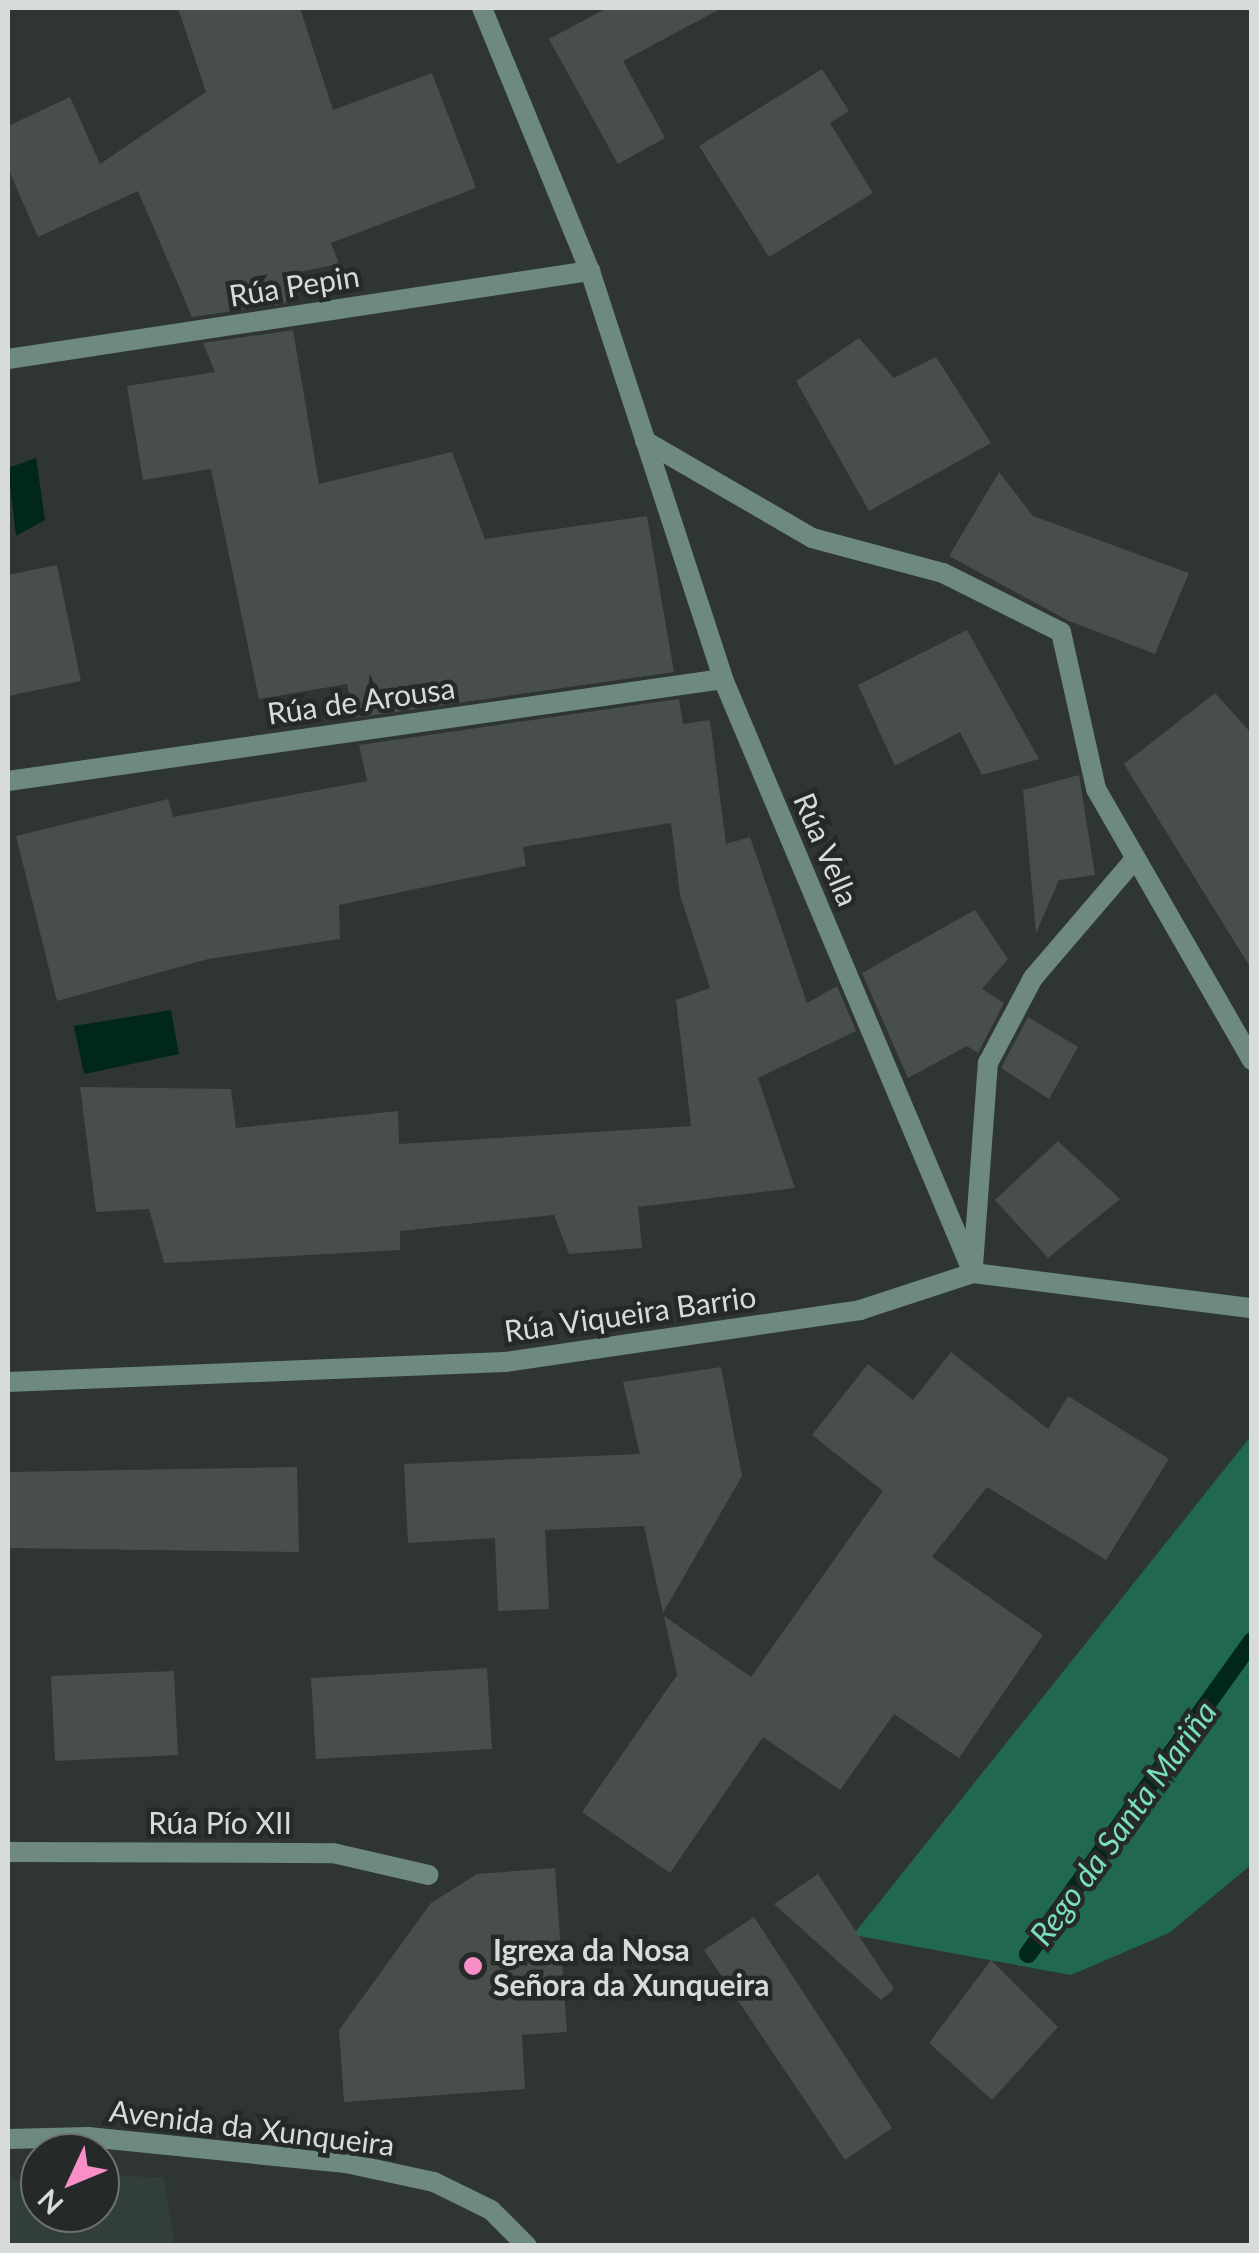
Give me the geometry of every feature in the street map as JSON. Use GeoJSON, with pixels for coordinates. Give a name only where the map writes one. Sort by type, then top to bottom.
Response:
{"type":"FeatureCollection","features":[{"type":"Feature","properties":{"kind":"street","name":"Rúa Vella"},"geometry":{"type":"LineString","coordinates":[[482,8],[590,272],[723,679],[972,1273]]}},
{"type":"Feature","properties":{"kind":"street","name":"Rúa Pepin"},"geometry":{"type":"LineString","coordinates":[[8,359],[590,272]]}},
{"type":"Feature","properties":{"kind":"street"},"geometry":{"type":"LineString","coordinates":[[646,441],[812,538],[942,573],[1061,632],[1096,788],[1252,1060]]}},
{"type":"Feature","properties":{"kind":"street","name":"Rúa de Arousa"},"geometry":{"type":"LineString","coordinates":[[8,781],[723,679]]}},
{"type":"Feature","properties":{"kind":"street"},"geometry":{"type":"LineString","coordinates":[[972,1273],[988,1063],[1033,978],[1135,859]]}},
{"type":"Feature","properties":{"kind":"street","name":"Rúa Viqueira Barrio"},"geometry":{"type":"LineString","coordinates":[[8,1382],[505,1362],[860,1310],[972,1273],[1252,1308]]}},
{"type":"Feature","properties":{"kind":"street","name":"Rúa Pío XII"},"geometry":{"type":"LineString","coordinates":[[8,1852],[332,1852],[429,1875]]}},
{"type":"Feature","properties":{"kind":"street","name":"Avenida da Xunqueira"},"geometry":{"type":"LineString","coordinates":[[8,2139],[88,2137],[346,2163],[434,2182],[491,2210],[527,2246]]}},
{"type":"Feature","properties":{"kind":"shaded area"},"geometry":{"type":"Polygon","coordinates":[[[36,458],[45,520],[16,536],[8,468],[36,458]]]}},
{"type":"Feature","properties":{"kind":"shaded area"},"geometry":{"type":"Polygon","coordinates":[[[171,1010],[179,1054],[84,1074],[74,1026],[171,1010]]]}},
{"type":"Feature","properties":{"kind":"shaded area"},"geometry":{"type":"Polygon","coordinates":[[[120,2176],[163,2177],[175,2245],[8,2245],[8,2179],[20,2179],[20,2233],[120,2233],[120,2176]]]}},
{"type":"Feature","properties":{"kind":"green space"},"geometry":{"type":"Polygon","coordinates":[[[1251,1436],[1251,1865],[1169,1933],[1071,1975],[853,1935],[1251,1436]]]}},
{"type":"Feature","properties":{"kind":"building"},"geometry":{"type":"Polygon","coordinates":[[[178,8],[300,8],[333,110],[432,73],[476,188],[331,243],[339,264],[284,275],[288,303],[192,317],[138,191],[38,237],[8,168],[8,126],[70,97],[100,164],[206,92],[178,8]]]}},
{"type":"Feature","properties":{"kind":"building"},"geometry":{"type":"Polygon","coordinates":[[[607,8],[722,8],[623,61],[665,138],[618,164],[549,39],[607,8]]]}},
{"type":"Feature","properties":{"kind":"building"},"geometry":{"type":"Polygon","coordinates":[[[822,69],[849,111],[830,123],[873,193],[769,257],[699,146],[822,69]]]}},
{"type":"Feature","properties":{"kind":"building"},"geometry":{"type":"Polygon","coordinates":[[[293,330],[319,484],[452,452],[485,539],[647,516],[674,672],[354,718],[347,684],[259,699],[211,469],[143,480],[127,386],[215,372],[203,343],[293,330]]]}},
{"type":"Feature","properties":{"kind":"building"},"geometry":{"type":"Polygon","coordinates":[[[859,338],[894,378],[936,357],[991,443],[869,511],[796,381],[859,338]]]}},
{"type":"Feature","properties":{"kind":"building"},"geometry":{"type":"Polygon","coordinates":[[[999,472],[1033,516],[1189,573],[1155,654],[1069,621],[949,556],[999,472]]]}},
{"type":"Feature","properties":{"kind":"building"},"geometry":{"type":"Polygon","coordinates":[[[57,565],[81,681],[8,696],[8,575],[57,565]]]}},
{"type":"Feature","properties":{"kind":"building"},"geometry":{"type":"Polygon","coordinates":[[[967,630],[1039,759],[982,775],[960,732],[895,766],[858,685],[967,630]]]}},
{"type":"Feature","properties":{"kind":"building"},"geometry":{"type":"Polygon","coordinates":[[[1215,693],[1252,734],[1252,970],[1124,764],[1215,693]]]}},
{"type":"Feature","properties":{"kind":"building"},"geometry":{"type":"Polygon","coordinates":[[[679,699],[683,724],[710,720],[726,844],[750,837],[807,1003],[837,986],[856,1031],[758,1078],[795,1188],[638,1207],[642,1248],[569,1254],[554,1215],[400,1231],[400,1250],[164,1263],[149,1209],[96,1212],[80,1087],[231,1089],[236,1128],[398,1111],[399,1144],[691,1126],[676,1000],[710,988],[680,895],[671,823],[523,847],[526,866],[339,905],[340,939],[208,959],[57,1001],[16,836],[168,799],[173,817],[367,781],[359,745],[679,699]]]}},
{"type":"Feature","properties":{"kind":"building"},"geometry":{"type":"Polygon","coordinates":[[[1079,775],[1095,875],[1059,880],[1036,933],[1023,790],[1079,775]]]}},
{"type":"Feature","properties":{"kind":"building"},"geometry":{"type":"Polygon","coordinates":[[[975,910],[1008,959],[982,989],[1004,1003],[978,1053],[967,1046],[908,1078],[862,973],[975,910]]]}},
{"type":"Feature","properties":{"kind":"building"},"geometry":{"type":"Polygon","coordinates":[[[1028,1017],[1078,1047],[1049,1099],[1001,1068],[1028,1017]]]}},
{"type":"Feature","properties":{"kind":"building"},"geometry":{"type":"Polygon","coordinates":[[[1058,1141],[1120,1199],[1048,1258],[995,1200],[1058,1141]]]}},
{"type":"Feature","properties":{"kind":"building"},"geometry":{"type":"Polygon","coordinates":[[[951,1352],[1048,1429],[1068,1396],[1169,1459],[1106,1560],[987,1487],[932,1557],[1043,1635],[959,1758],[894,1714],[840,1790],[763,1737],[670,1873],[582,1812],[677,1675],[664,1616],[751,1677],[883,1491],[812,1435],[868,1364],[913,1400],[951,1352]]]}},
{"type":"Feature","properties":{"kind":"building"},"geometry":{"type":"Polygon","coordinates":[[[721,1367],[742,1476],[663,1613],[644,1526],[545,1530],[549,1609],[498,1611],[495,1538],[408,1543],[404,1464],[640,1454],[623,1382],[721,1367]]]}},
{"type":"Feature","properties":{"kind":"building"},"geometry":{"type":"Polygon","coordinates":[[[297,1467],[299,1552],[8,1548],[8,1472],[297,1467]]]}},
{"type":"Feature","properties":{"kind":"building"},"geometry":{"type":"Polygon","coordinates":[[[487,1668],[492,1749],[316,1759],[311,1678],[487,1668]]]}},
{"type":"Feature","properties":{"kind":"building"},"geometry":{"type":"Polygon","coordinates":[[[174,1671],[178,1755],[55,1761],[51,1676],[174,1671]]]}},
{"type":"Feature","properties":{"kind":"building","name":"Igrexa da Nosa Señora da Xunqueira"},"geometry":{"type":"Polygon","coordinates":[[[555,1868],[567,2032],[522,2035],[525,2089],[344,2102],[339,2030],[431,1903],[477,1874],[555,1868]]]}},
{"type":"Feature","properties":{"kind":"building"},"geometry":{"type":"Polygon","coordinates":[[[818,1874],[894,1989],[881,2000],[774,1904],[818,1874]]]}},
{"type":"Feature","properties":{"kind":"building"},"geometry":{"type":"Polygon","coordinates":[[[754,1917],[892,2128],[845,2160],[704,1950],[754,1917]]]}},
{"type":"Feature","properties":{"kind":"building"},"geometry":{"type":"Polygon","coordinates":[[[991,1960],[1058,2027],[992,2100],[929,2043],[991,1960]]]}},
{"type":"Feature","properties":{"kind":"waterway","name":"Rego da Santa Mariña"},"geometry":{"type":"LineString","coordinates":[[1028,1954],[1252,1641]]}},
{"type":"Feature","properties":{"kind":"place","name":"Igrexa da Nosa Señora da Xunqueira"},"geometry":{"type":"Point","coordinates":[473,1966]}}]}
